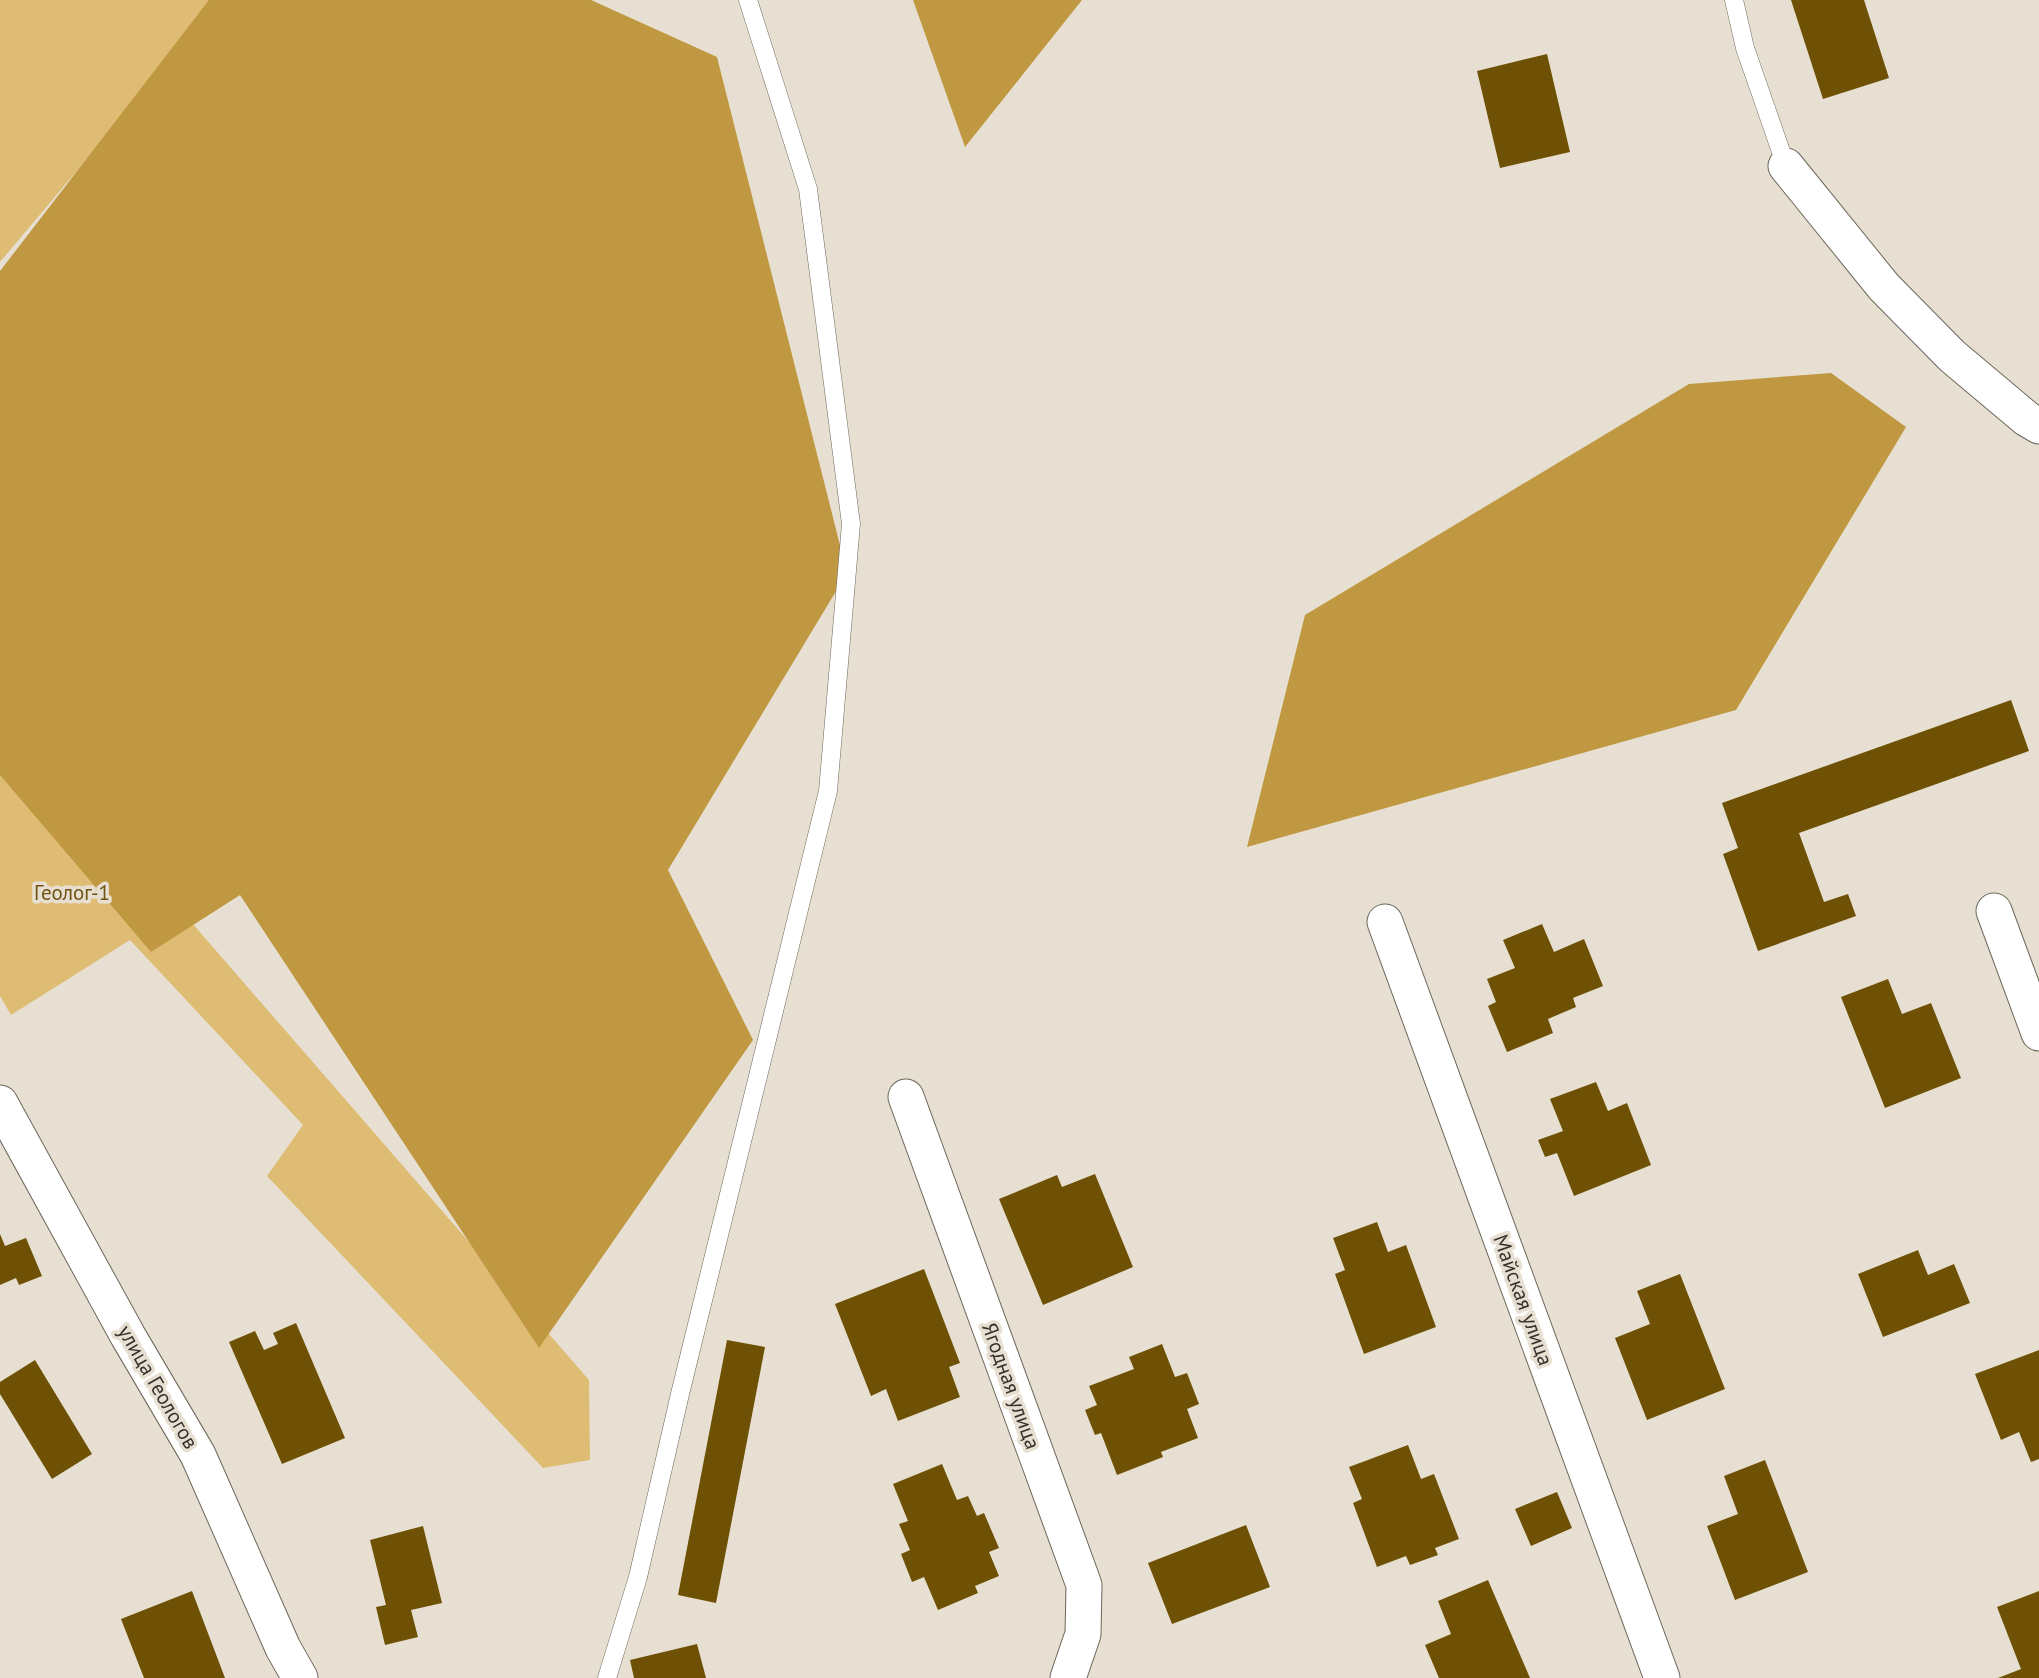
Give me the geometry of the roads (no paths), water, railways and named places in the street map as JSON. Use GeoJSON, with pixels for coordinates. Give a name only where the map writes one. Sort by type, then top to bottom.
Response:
{"type":"FeatureCollection","features":[{"type":"Feature","properties":{"kind":"street"},"geometry":{"type":"LineString","coordinates":[[1786,166],[1884,287],[1952,356],[2039,426]]}},
{"type":"Feature","properties":{"kind":"street"},"geometry":{"type":"LineString","coordinates":[[1994,911],[2039,1033]]}},
{"type":"Feature","properties":{"kind":"street","name":"Майская улица"},"geometry":{"type":"LineString","coordinates":[[1385,922],[1662,1678]]}},
{"type":"Feature","properties":{"kind":"street","name":"Ягодная улица"},"geometry":{"type":"LineString","coordinates":[[906,1097],[1084,1585],[1083,1634],[1068,1678]]}},
{"type":"Feature","properties":{"kind":"street","name":"улица Геологов"},"geometry":{"type":"LineString","coordinates":[[0,1103],[128,1336],[198,1455],[283,1648],[300,1678]]}},
{"type":"Feature","properties":{"kind":"lane"},"geometry":{"type":"LineString","coordinates":[[607,1678],[638,1577],[680,1394],[828,791],[850,538],[849,511],[808,189],[748,0]]}},
{"type":"Feature","properties":{"kind":"lane"},"geometry":{"type":"LineString","coordinates":[[1734,0],[1745,48],[1786,166]]}},
{"type":"Feature","properties":{"kind":"park label","name":"Геолог-1"},"geometry":{"type":"Point","coordinates":[72,893]}}]}
